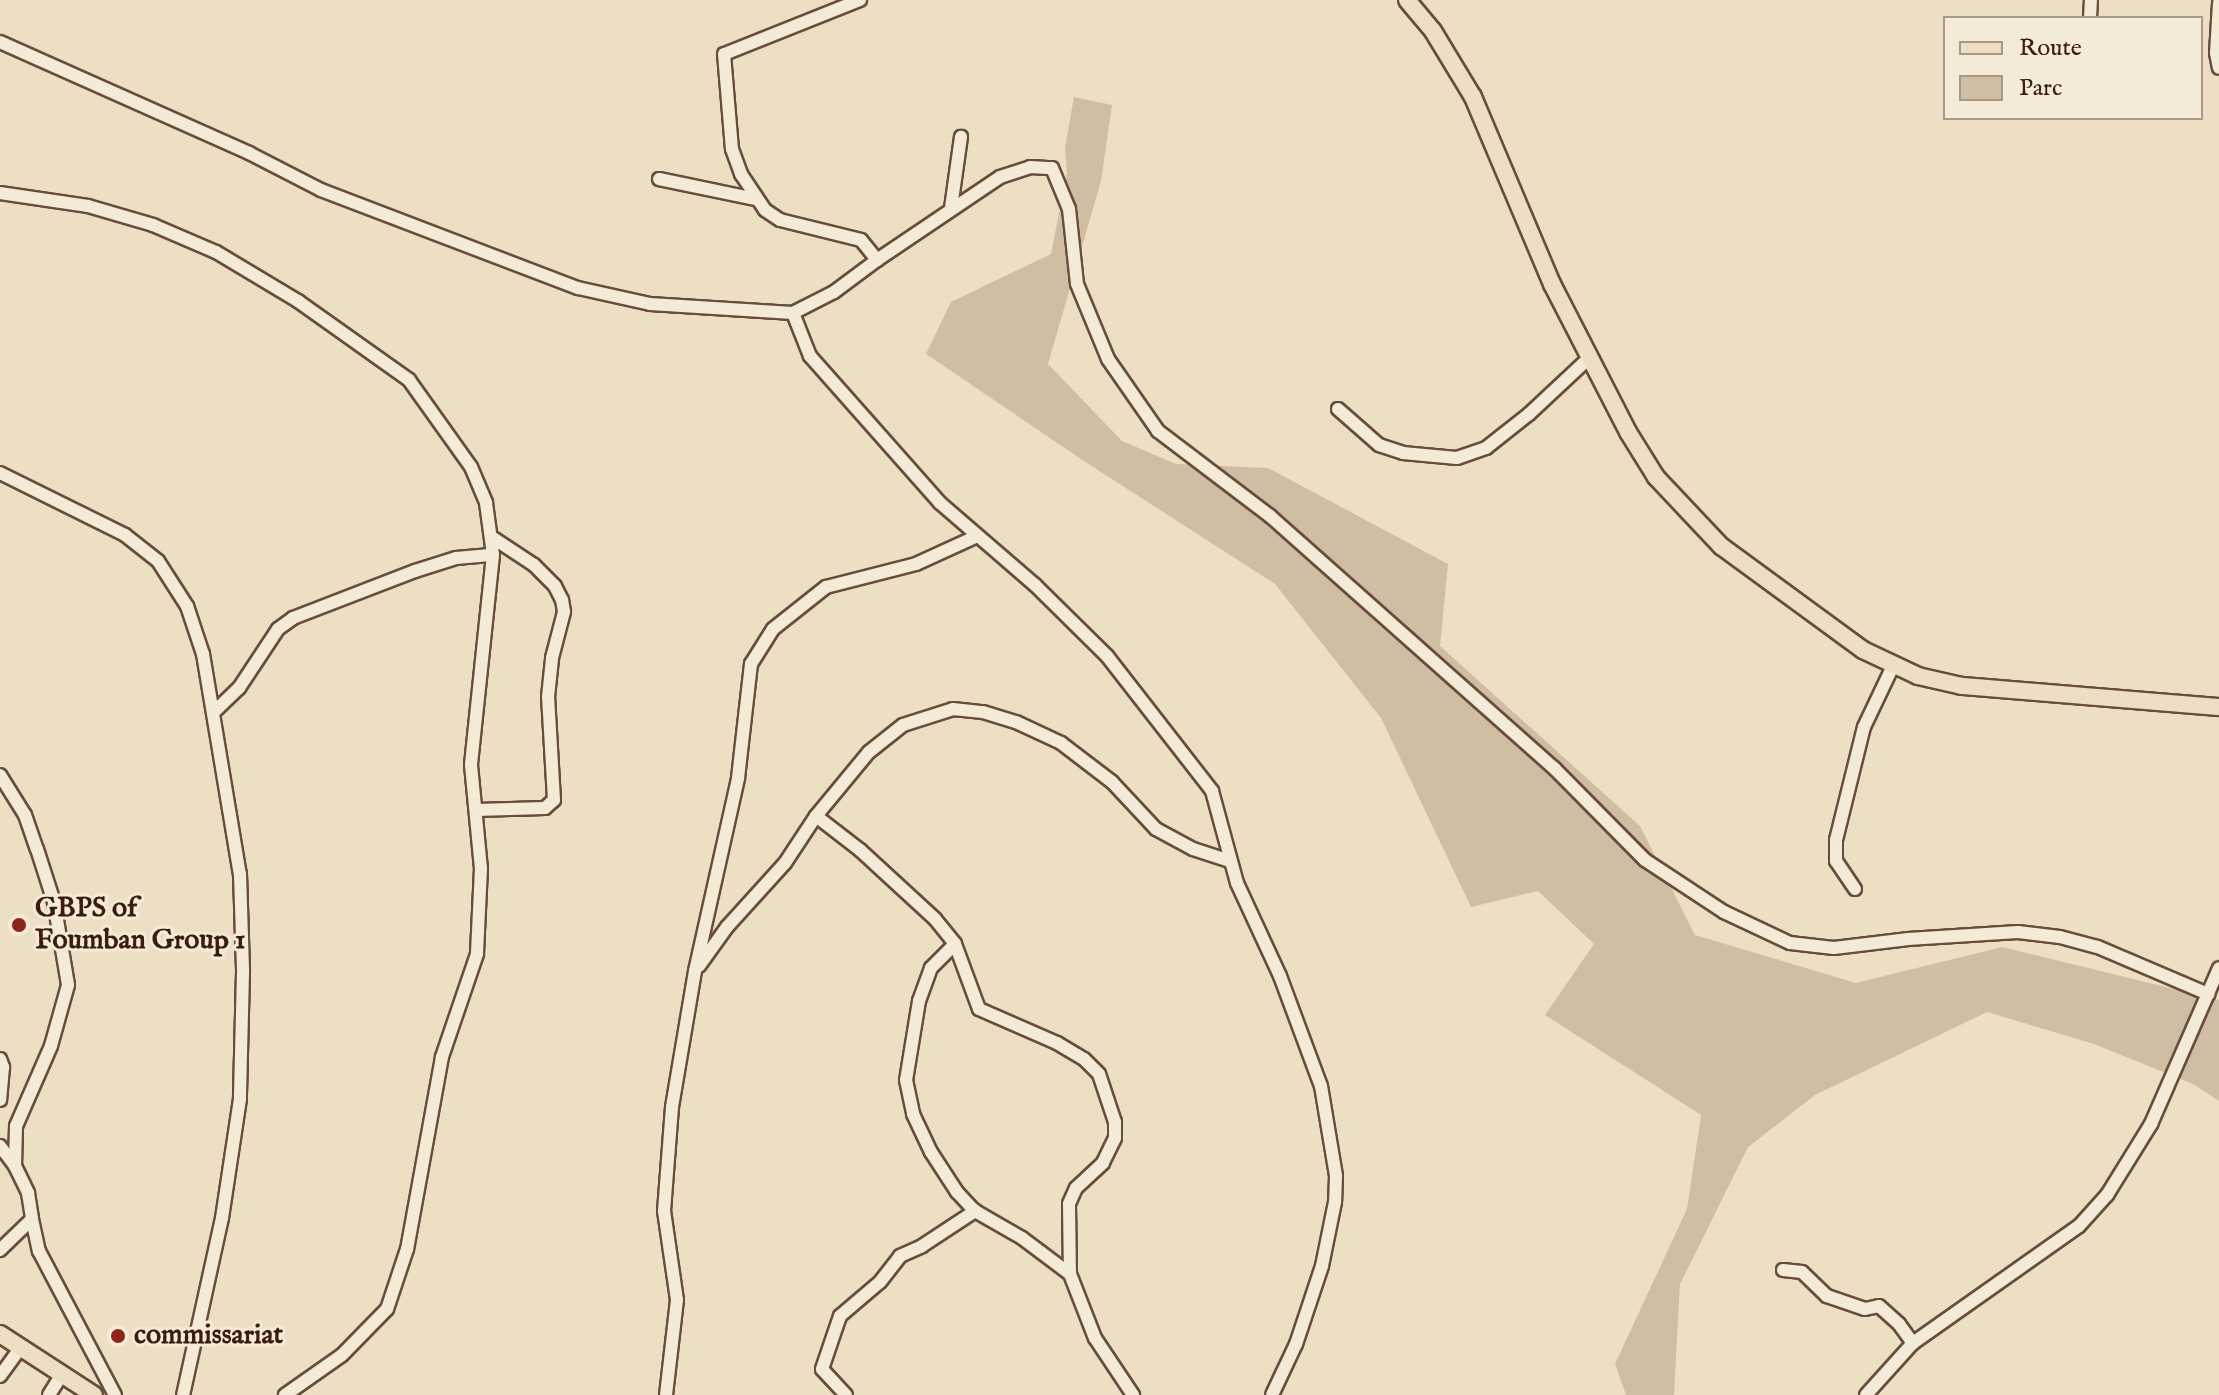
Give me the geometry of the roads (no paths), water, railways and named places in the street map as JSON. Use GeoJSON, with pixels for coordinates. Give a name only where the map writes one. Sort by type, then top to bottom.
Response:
{"type":"FeatureCollection","features":[{"type":"Feature","properties":{"kind":"main road"},"geometry":{"type":"LineString","coordinates":[[1407,0],[1433,31],[1473,97],[1552,284],[1628,432],[1684,510],[1747,567],[1863,650],[1918,676],[1962,686],[2219,707]]}},
{"type":"Feature","properties":{"kind":"main road"},"geometry":{"type":"LineString","coordinates":[[0,1334],[94,1395]]}},
{"type":"Feature","properties":{"kind":"street"},"geometry":{"type":"LineString","coordinates":[[860,0],[724,54],[732,149],[756,199],[780,220],[861,240],[877,260]]}},
{"type":"Feature","properties":{"kind":"street"},"geometry":{"type":"LineString","coordinates":[[2219,3],[2216,53],[2219,68]]}},
{"type":"Feature","properties":{"kind":"street"},"geometry":{"type":"LineString","coordinates":[[0,42],[249,153],[321,190],[578,288],[650,304],[793,313],[827,296],[1000,177],[1030,167],[1052,168],[1069,209],[1077,284],[1097,334],[1108,359],[1158,431],[1270,516],[1554,768],[1645,860],[1724,912],[1790,943],[1834,948],[1908,939],[2018,932],[2060,937],[2098,947],[2208,994]]}},
{"type":"Feature","properties":{"kind":"street"},"geometry":{"type":"LineString","coordinates":[[2203,57],[2216,53]]}},
{"type":"Feature","properties":{"kind":"street"},"geometry":{"type":"LineString","coordinates":[[951,208],[961,137]]}},
{"type":"Feature","properties":{"kind":"street"},"geometry":{"type":"LineString","coordinates":[[659,179],[756,199]]}},
{"type":"Feature","properties":{"kind":"street"},"geometry":{"type":"LineString","coordinates":[[0,193],[88,206],[153,225],[216,252],[345,333],[409,380],[471,467],[486,503],[493,555],[471,765],[481,868],[480,942],[434,1087],[400,1277],[387,1309],[342,1355],[285,1395]]}},
{"type":"Feature","properties":{"kind":"street"},"geometry":{"type":"LineString","coordinates":[[793,313],[810,356],[940,503],[975,537],[1035,585],[1107,656],[1212,791],[1229,861],[1309,1051],[1329,1126],[1336,1176],[1335,1202],[1322,1266],[1296,1344],[1272,1395]]}},
{"type":"Feature","properties":{"kind":"street"},"geometry":{"type":"LineString","coordinates":[[1338,409],[1379,445],[1403,453],[1457,458],[1486,448],[1529,414],[1588,359]]}},
{"type":"Feature","properties":{"kind":"street"},"geometry":{"type":"LineString","coordinates":[[0,473],[125,535],[158,561],[187,606],[203,654],[240,874],[243,972],[240,1099],[222,1218],[183,1395]]}},
{"type":"Feature","properties":{"kind":"street"},"geometry":{"type":"LineString","coordinates":[[666,1395],[677,1300],[664,1211],[672,1107],[695,971],[736,791],[751,664],[759,649],[787,615],[826,587],[916,564],[975,537]]}},
{"type":"Feature","properties":{"kind":"street"},"geometry":{"type":"LineString","coordinates":[[476,810],[545,808],[554,800],[548,697],[552,658],[564,612],[562,600],[555,586],[534,565],[493,538]]}},
{"type":"Feature","properties":{"kind":"street"},"geometry":{"type":"LineString","coordinates":[[214,712],[239,688],[278,629],[293,618],[456,558],[493,555]]}},
{"type":"Feature","properties":{"kind":"street"},"geometry":{"type":"LineString","coordinates":[[1855,889],[1836,861],[1836,840],[1864,727],[1893,666]]}},
{"type":"Feature","properties":{"kind":"street"},"geometry":{"type":"LineString","coordinates":[[695,971],[727,927],[785,863],[816,816],[869,752],[903,725],[953,709],[983,712],[1061,743],[1112,782],[1156,829],[1178,843],[1229,861]]}},
{"type":"Feature","properties":{"kind":"street"},"geometry":{"type":"LineString","coordinates":[[0,775],[25,815],[37,849],[54,902],[68,985],[51,1046],[20,1111],[16,1126],[15,1166]]}},
{"type":"Feature","properties":{"kind":"street"},"geometry":{"type":"LineString","coordinates":[[816,816],[917,901],[955,944],[979,1009],[1026,1027],[1084,1059],[1099,1074],[1115,1122],[1110,1153],[1076,1188],[1069,1204],[1070,1274],[1095,1338],[1133,1395]]}},
{"type":"Feature","properties":{"kind":"street"},"geometry":{"type":"LineString","coordinates":[[955,944],[931,968],[919,1001],[906,1080],[913,1114],[931,1152],[957,1192],[975,1211],[1022,1238],[1070,1274]]}},
{"type":"Feature","properties":{"kind":"street"},"geometry":{"type":"LineString","coordinates":[[1866,1395],[1913,1343],[2079,1226],[2107,1195],[2151,1124],[2219,968]]}},
{"type":"Feature","properties":{"kind":"street"},"geometry":{"type":"LineString","coordinates":[[0,1059],[3,1067],[0,1100]]}},
{"type":"Feature","properties":{"kind":"street"},"geometry":{"type":"LineString","coordinates":[[0,1146],[15,1166],[28,1193],[39,1251],[115,1395]]}},
{"type":"Feature","properties":{"kind":"street"},"geometry":{"type":"LineString","coordinates":[[846,1395],[822,1369],[840,1316],[880,1282],[900,1256],[922,1246],[975,1211]]}},
{"type":"Feature","properties":{"kind":"street"},"geometry":{"type":"LineString","coordinates":[[0,1250],[32,1219]]}},
{"type":"Feature","properties":{"kind":"street"},"geometry":{"type":"LineString","coordinates":[[1783,1270],[1802,1272],[1827,1296],[1865,1309],[1879,1306],[1899,1324],[1913,1343]]}},
{"type":"Feature","properties":{"kind":"street"},"geometry":{"type":"LineString","coordinates":[[0,1376],[20,1348]]}},
{"type":"Feature","properties":{"kind":"street"},"geometry":{"type":"LineString","coordinates":[[49,1395],[62,1374]]}},
{"type":"Feature","properties":{"kind":"place","name":"GBPS of Foumban Group 1"},"geometry":{"type":"Point","coordinates":[19,925]}},
{"type":"Feature","properties":{"kind":"place","name":"commissariat"},"geometry":{"type":"Point","coordinates":[118,1336]}}]}
